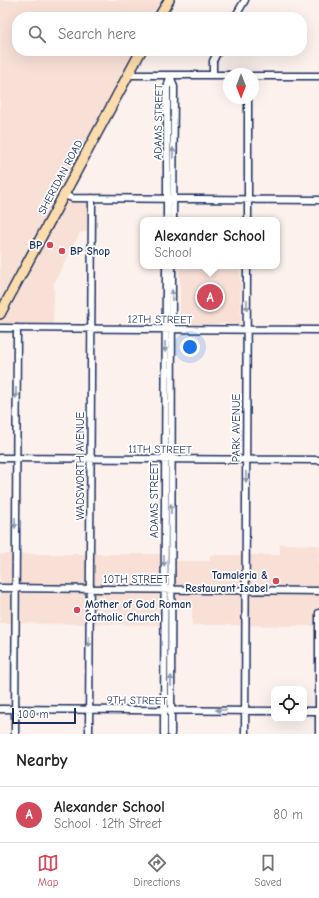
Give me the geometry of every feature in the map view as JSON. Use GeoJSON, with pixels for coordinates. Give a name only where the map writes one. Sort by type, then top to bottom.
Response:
{"type":"FeatureCollection","features":[{"type":"Feature","properties":{"kind":"highway"},"geometry":{"type":"LineString","coordinates":[[163,12],[169,0]]}},
{"type":"Feature","properties":{"kind":"highway","name":"SHERIDAN ROAD"},"geometry":{"type":"LineString","coordinates":[[0,314],[138,56]]}},
{"type":"Feature","properties":{"kind":"street"},"geometry":{"type":"LineString","coordinates":[[238,12],[245,0]]}},
{"type":"Feature","properties":{"kind":"street"},"geometry":{"type":"LineString","coordinates":[[213,75],[213,61],[216,56]]}},
{"type":"Feature","properties":{"kind":"street"},"geometry":{"type":"LineString","coordinates":[[128,75],[223,75]]}},
{"type":"Feature","properties":{"kind":"street","name":"ADAMS STREET"},"geometry":{"type":"LineString","coordinates":[[167,217],[170,198],[174,86],[170,75]]}},
{"type":"Feature","properties":{"kind":"street"},"geometry":{"type":"LineString","coordinates":[[259,76],[319,76]]}},
{"type":"Feature","properties":{"kind":"street"},"geometry":{"type":"LineString","coordinates":[[248,104],[248,217]]}},
{"type":"Feature","properties":{"kind":"street"},"geometry":{"type":"LineString","coordinates":[[64,195],[72,198],[319,200]]}},
{"type":"Feature","properties":{"kind":"street","name":"WADSWORTH AVENUE"},"geometry":{"type":"LineString","coordinates":[[89,734],[92,198]]}},
{"type":"Feature","properties":{"kind":"street","name":"ADAMS STREET"},"geometry":{"type":"LineString","coordinates":[[170,198],[173,217]]}},
{"type":"Feature","properties":{"kind":"street","name":"ADAMS STREET"},"geometry":{"type":"LineString","coordinates":[[164,734],[166,269]]}},
{"type":"Feature","properties":{"kind":"street","name":"ADAMS STREET"},"geometry":{"type":"LineString","coordinates":[[171,734],[172,269]]}},
{"type":"Feature","properties":{"kind":"street","name":"PARK AVENUE"},"geometry":{"type":"LineString","coordinates":[[245,734],[247,269]]}},
{"type":"Feature","properties":{"kind":"street","name":"12TH STREET"},"geometry":{"type":"LineString","coordinates":[[0,328],[319,330]]}},
{"type":"Feature","properties":{"kind":"street"},"geometry":{"type":"LineString","coordinates":[[15,734],[16,328]]}},
{"type":"Feature","properties":{"kind":"street","name":"11TH STREET"},"geometry":{"type":"LineString","coordinates":[[0,458],[319,460]]}},
{"type":"Feature","properties":{"kind":"street","name":"10TH STREET"},"geometry":{"type":"LineString","coordinates":[[0,588],[319,590]]}},
{"type":"Feature","properties":{"kind":"street"},"geometry":{"type":"LineString","coordinates":[[319,613],[319,734]]}},
{"type":"Feature","properties":{"kind":"street","name":"9TH STREET"},"geometry":{"type":"LineString","coordinates":[[0,708],[271,711]]}},
{"type":"Feature","properties":{"kind":"street"},"geometry":{"type":"LineString","coordinates":[[307,711],[319,711]]}},
{"type":"Feature","properties":{"kind":"shaded area"},"geometry":{"type":"Polygon","coordinates":[[[0,0],[161,0],[155,12],[12,12],[12,56],[131,56],[0,303],[0,0]]]}},
{"type":"Feature","properties":{"kind":"shaded area"},"geometry":{"type":"Polygon","coordinates":[[[75,200],[92,201],[91,231],[80,233],[54,283],[53,328],[0,328],[0,322],[62,206],[65,203],[75,200]]]}},
{"type":"Feature","properties":{"kind":"shaded area"},"geometry":{"type":"Polygon","coordinates":[[[180,269],[240,270],[241,324],[180,324],[180,269]]]}},
{"type":"Feature","properties":{"kind":"shaded area"},"geometry":{"type":"Polygon","coordinates":[[[280,544],[319,545],[319,587],[0,585],[0,554],[168,554],[168,561],[210,561],[210,555],[280,555],[280,544]]]}},
{"type":"Feature","properties":{"kind":"shaded area"},"geometry":{"type":"Polygon","coordinates":[[[0,593],[319,595],[319,626],[192,625],[192,609],[167,610],[167,625],[0,623],[0,593]]]}},
{"type":"Feature","properties":{"kind":"place","name":"BP"},"geometry":{"type":"Point","coordinates":[50,245]}},
{"type":"Feature","properties":{"kind":"place","name":"BP Shop"},"geometry":{"type":"Point","coordinates":[62,251]}},
{"type":"Feature","properties":{"kind":"place","name":"Alexander School"},"geometry":{"type":"Point","coordinates":[210,297]}},
{"type":"Feature","properties":{"kind":"place","name":"Tamaleria & Restaurant Isabel"},"geometry":{"type":"Point","coordinates":[276,581]}},
{"type":"Feature","properties":{"kind":"place","name":"Mother of God Roman Catholic Church"},"geometry":{"type":"Point","coordinates":[77,610]}}]}
